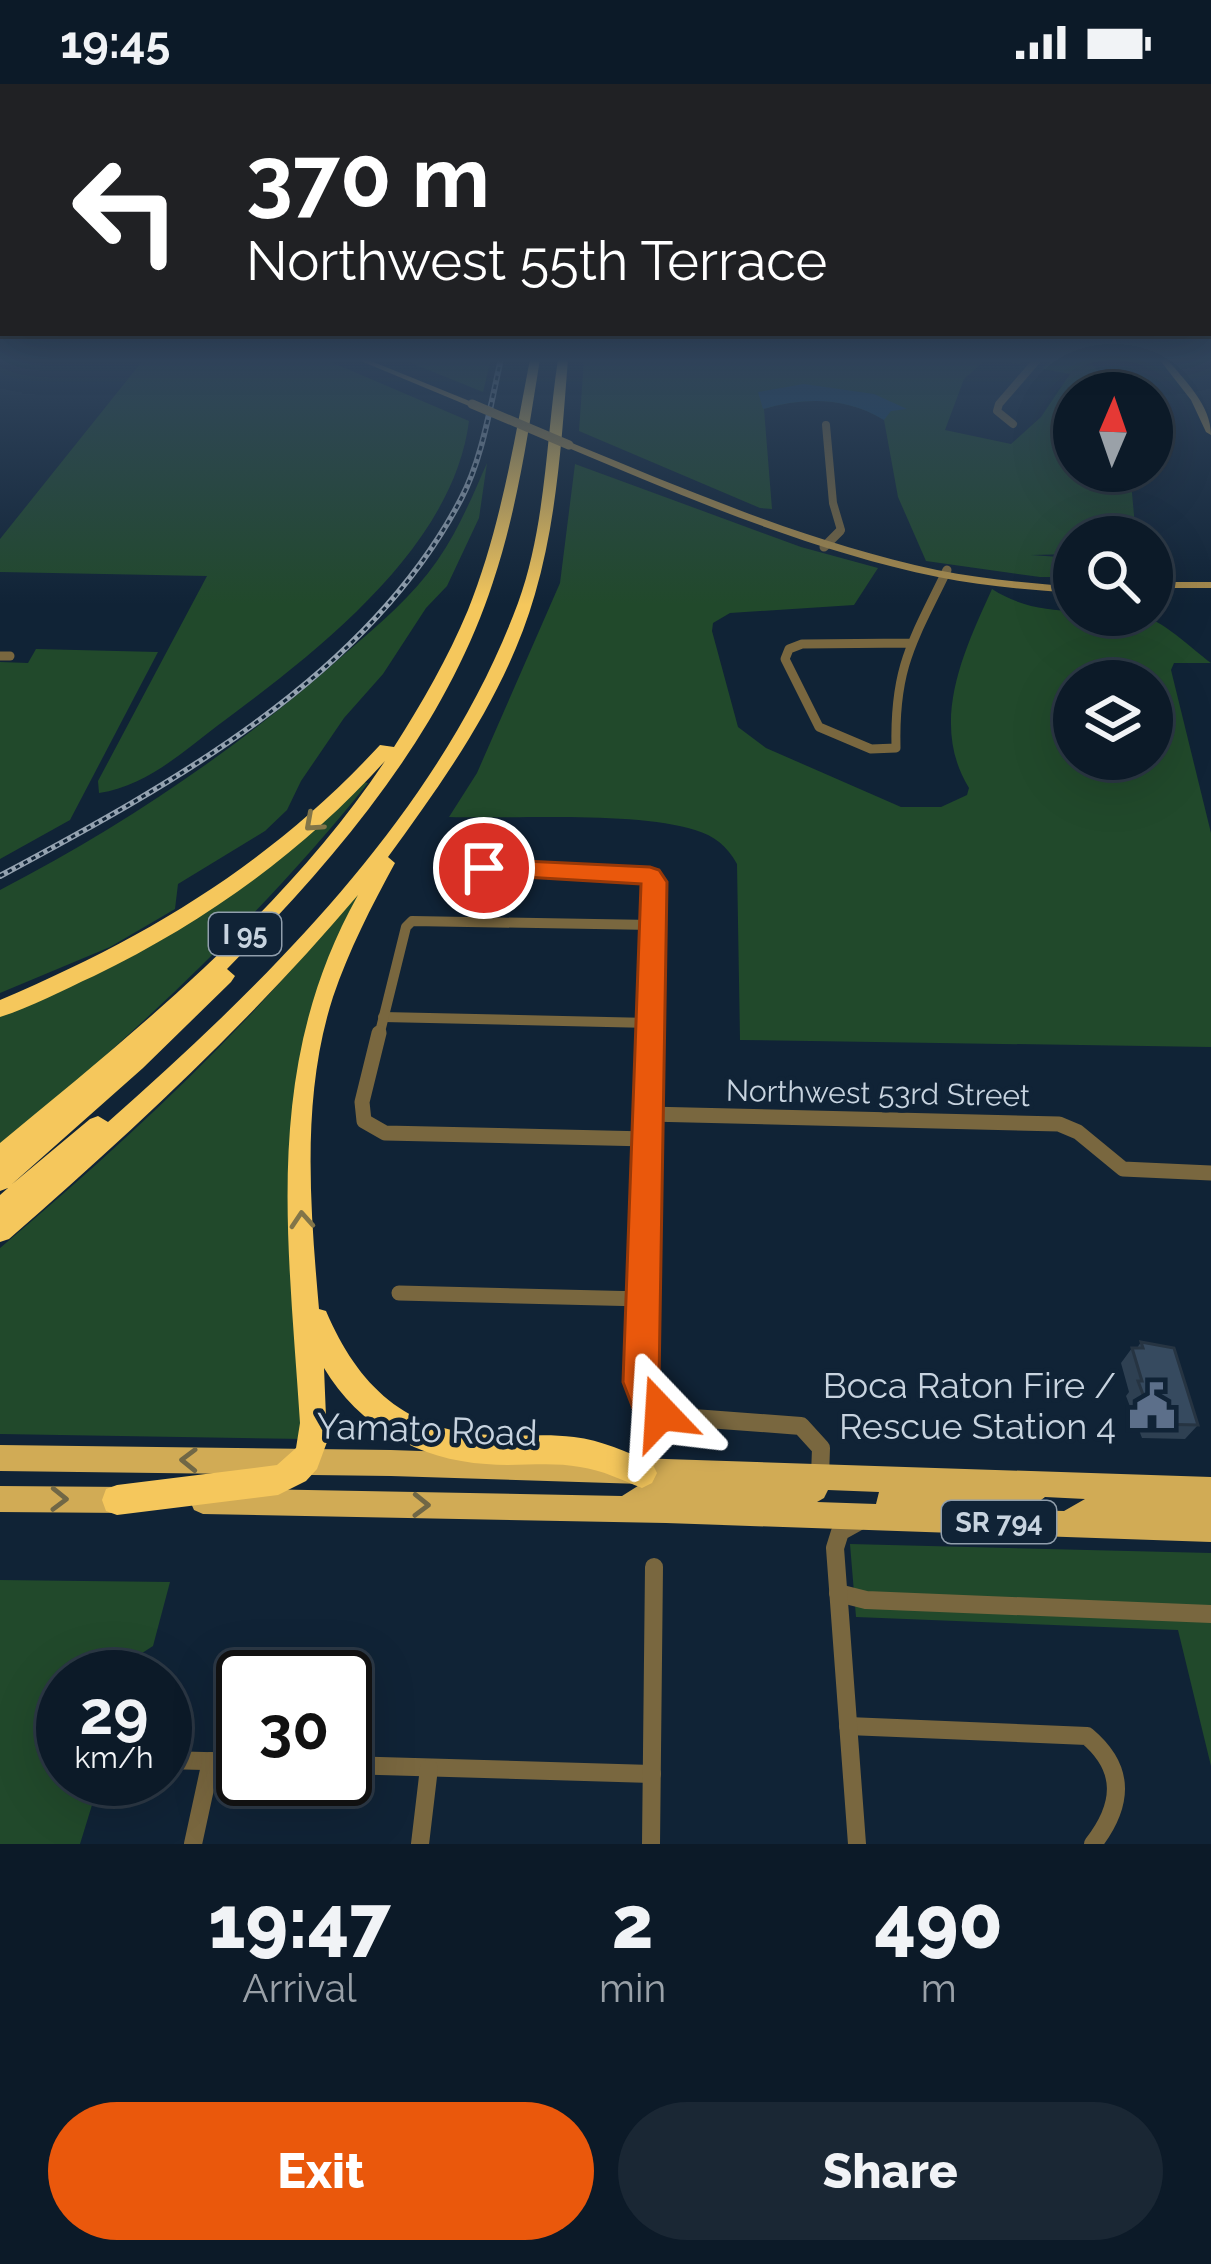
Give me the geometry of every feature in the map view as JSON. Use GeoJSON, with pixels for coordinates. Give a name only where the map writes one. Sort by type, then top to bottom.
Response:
{"type":"FeatureCollection","features":[{"type":"Feature","properties":{"kind":"highway","name":"I 95"},"geometry":{"type":"LineString","coordinates":[[0,1157],[144,1032],[271,908],[378,781],[446,673],[491,568],[518,441]]}},
{"type":"Feature","properties":{"kind":"highway"},"geometry":{"type":"LineString","coordinates":[[0,1180],[135,1062],[238,962],[343,845],[417,746],[472,652],[505,566],[527,441]]}},
{"type":"Feature","properties":{"kind":"highway"},"geometry":{"type":"LineString","coordinates":[[0,1210],[107,1118],[238,992],[318,906],[419,779],[473,689],[509,612],[528,545],[544,441]]}},
{"type":"Feature","properties":{"kind":"highway","name":"I 95"},"geometry":{"type":"LineString","coordinates":[[0,1231],[131,1116],[234,1016],[347,892],[429,787],[485,696],[525,604],[541,544],[553,441]]}},
{"type":"Feature","properties":{"kind":"highway"},"geometry":{"type":"LineString","coordinates":[[0,1005],[103,963],[244,878],[318,820],[378,758],[446,673]]}},
{"type":"Feature","properties":{"kind":"highway"},"geometry":{"type":"LineString","coordinates":[[117,1500],[270,1482],[293,1474],[306,1461],[314,1430],[298,1152],[300,1092],[311,1027],[342,938],[429,787]]}},
{"type":"Feature","properties":{"kind":"highway"},"geometry":{"type":"LineString","coordinates":[[307,1288],[321,1336],[341,1374],[374,1408],[405,1429],[460,1448],[587,1453],[643,1473]]}},
{"type":"Feature","properties":{"kind":"main road","name":"Yamato Road"},"geometry":{"type":"LineString","coordinates":[[0,1458],[306,1461],[1211,1490]]}},
{"type":"Feature","properties":{"kind":"main road"},"geometry":{"type":"LineString","coordinates":[[626,1509],[650,1493],[798,1498],[815,1490],[820,1478]]}},
{"type":"Feature","properties":{"kind":"main road"},"geometry":{"type":"LineString","coordinates":[[912,1519],[892,1513],[888,1501],[902,1496],[1023,1499],[1041,1484]]}},
{"type":"Feature","properties":{"kind":"main road","name":"SR 794"},"geometry":{"type":"LineString","coordinates":[[0,1498],[626,1509],[1211,1529]]}},
{"type":"Feature","properties":{"kind":"main road"},"geometry":{"type":"LineString","coordinates":[[1065,1525],[1094,1508],[1211,1511]]}},
{"type":"Feature","properties":{"kind":"street"},"geometry":{"type":"LineString","coordinates":[[568,441],[827,545],[945,573],[1053,585]]}},
{"type":"Feature","properties":{"kind":"street"},"geometry":{"type":"LineString","coordinates":[[827,545],[841,530],[833,502],[828,441]]}},
{"type":"Feature","properties":{"kind":"street"},"geometry":{"type":"LineString","coordinates":[[911,643],[802,644],[789,649],[785,658],[819,727],[871,749],[889,751],[900,743],[895,694],[911,643],[945,573]]}},
{"type":"Feature","properties":{"kind":"street"},"geometry":{"type":"LineString","coordinates":[[1173,588],[1211,589]]}},
{"type":"Feature","properties":{"kind":"street"},"geometry":{"type":"LineString","coordinates":[[464,859],[484,868],[650,876],[654,882],[641,1382],[657,1411],[681,1418],[801,1426],[821,1448],[820,1478]]}},
{"type":"Feature","properties":{"kind":"street"},"geometry":{"type":"LineString","coordinates":[[648,1139],[377,1131],[364,1121],[362,1102],[406,927],[412,921],[653,925]]}},
{"type":"Feature","properties":{"kind":"street"},"geometry":{"type":"LineString","coordinates":[[383,1017],[651,1023]]}},
{"type":"Feature","properties":{"kind":"street","name":"Northwest 53rd Street"},"geometry":{"type":"LineString","coordinates":[[649,1114],[1059,1124],[1076,1129],[1112,1164],[1125,1169],[1211,1173]]}},
{"type":"Feature","properties":{"kind":"street"},"geometry":{"type":"LineString","coordinates":[[399,1293],[644,1298]]}},
{"type":"Feature","properties":{"kind":"street"},"geometry":{"type":"LineString","coordinates":[[857,1844],[836,1540],[849,1526],[875,1518]]}},
{"type":"Feature","properties":{"kind":"street"},"geometry":{"type":"LineString","coordinates":[[651,1844],[653,1567]]}},
{"type":"Feature","properties":{"kind":"street"},"geometry":{"type":"LineString","coordinates":[[838,1593],[866,1600],[1211,1614]]}},
{"type":"Feature","properties":{"kind":"street"},"geometry":{"type":"LineString","coordinates":[[848,1726],[1087,1736],[1104,1748],[1113,1763],[1118,1805],[1112,1822],[1093,1844]]}},
{"type":"Feature","properties":{"kind":"street"},"geometry":{"type":"LineString","coordinates":[[192,1761],[216,1762]]}},
{"type":"Feature","properties":{"kind":"street"},"geometry":{"type":"LineString","coordinates":[[193,1844],[211,1762]]}},
{"type":"Feature","properties":{"kind":"street"},"geometry":{"type":"LineString","coordinates":[[372,1766],[652,1774]]}},
{"type":"Feature","properties":{"kind":"street"},"geometry":{"type":"LineString","coordinates":[[421,1844],[429,1768]]}},
{"type":"Feature","properties":{"kind":"green space"},"geometry":{"type":"Polygon","coordinates":[[[78,441],[464,441],[458,468],[437,513],[408,555],[335,632],[176,758],[132,784],[99,793],[98,781],[207,576],[0,572],[0,539],[78,441]]]}},
{"type":"Feature","properties":{"kind":"green space"},"geometry":{"type":"Polygon","coordinates":[[[603,441],[767,441],[772,509],[760,508],[603,441]]]}},
{"type":"Feature","properties":{"kind":"green space"},"geometry":{"type":"Polygon","coordinates":[[[888,441],[1053,441],[1053,492],[1132,492],[1134,516],[1053,516],[1053,554],[1031,555],[1053,557],[1053,577],[926,561],[898,497],[888,441]]]}},
{"type":"Feature","properties":{"kind":"green space"},"geometry":{"type":"Polygon","coordinates":[[[487,463],[479,518],[447,586],[426,608],[383,674],[344,718],[287,810],[265,831],[178,884],[175,909],[110,947],[0,993],[0,890],[181,782],[266,720],[371,631],[437,561],[487,463]]]}},
{"type":"Feature","properties":{"kind":"green space"},"geometry":{"type":"Polygon","coordinates":[[[575,464],[801,547],[878,568],[854,605],[730,613],[713,623],[712,631],[738,727],[766,748],[901,807],[941,807],[967,795],[969,788],[952,738],[951,713],[962,662],[992,589],[1010,599],[1053,610],[1053,636],[1173,633],[1211,663],[1053,660],[1053,780],[1173,780],[1173,678],[1211,833],[1211,1047],[740,1040],[737,864],[720,842],[695,830],[641,820],[449,817],[477,773],[560,583],[575,464]]]}},
{"type":"Feature","properties":{"kind":"green space"},"geometry":{"type":"Polygon","coordinates":[[[36,649],[158,652],[70,820],[0,859],[0,662],[28,663],[36,649]]]}},
{"type":"Feature","properties":{"kind":"green space"},"geometry":{"type":"Polygon","coordinates":[[[363,782],[368,783],[326,834],[238,929],[0,1149],[0,1015],[111,965],[363,782]]]}},
{"type":"Feature","properties":{"kind":"green space"},"geometry":{"type":"Polygon","coordinates":[[[355,893],[360,895],[324,971],[297,1079],[306,1439],[0,1434],[0,1248],[187,1080],[274,989],[355,893]]]}},
{"type":"Feature","properties":{"kind":"green space"},"geometry":{"type":"Polygon","coordinates":[[[850,1544],[1211,1553],[1211,1766],[1178,1630],[856,1617],[850,1544]]]}},
{"type":"Feature","properties":{"kind":"green space"},"geometry":{"type":"Polygon","coordinates":[[[0,1580],[170,1582],[153,1646],[147,1650],[36,1650],[36,1806],[92,1806],[80,1844],[0,1844],[0,1580]]]}},
{"type":"Feature","properties":{"kind":"building"},"geometry":{"type":"Polygon","coordinates":[[[1141,1342],[1174,1348],[1198,1425],[1154,1424],[1132,1348],[1143,1348],[1141,1342]]]}},
{"type":"Feature","properties":{"kind":"railway"},"geometry":{"type":"LineString","coordinates":[[0,876],[196,764],[319,673],[374,620],[421,563],[469,483],[482,441]]}},
{"type":"Feature","properties":{"kind":"place","name":"Boca Raton Fire / Rescue Station 4"},"geometry":{"type":"Point","coordinates":[1152,1406]}},
{"type":"Feature","properties":{"kind":"route"},"geometry":{"type":"LineString","coordinates":[[484,868],[650,876],[654,882],[641,1382],[649,1403],[661,1413]]}}]}
